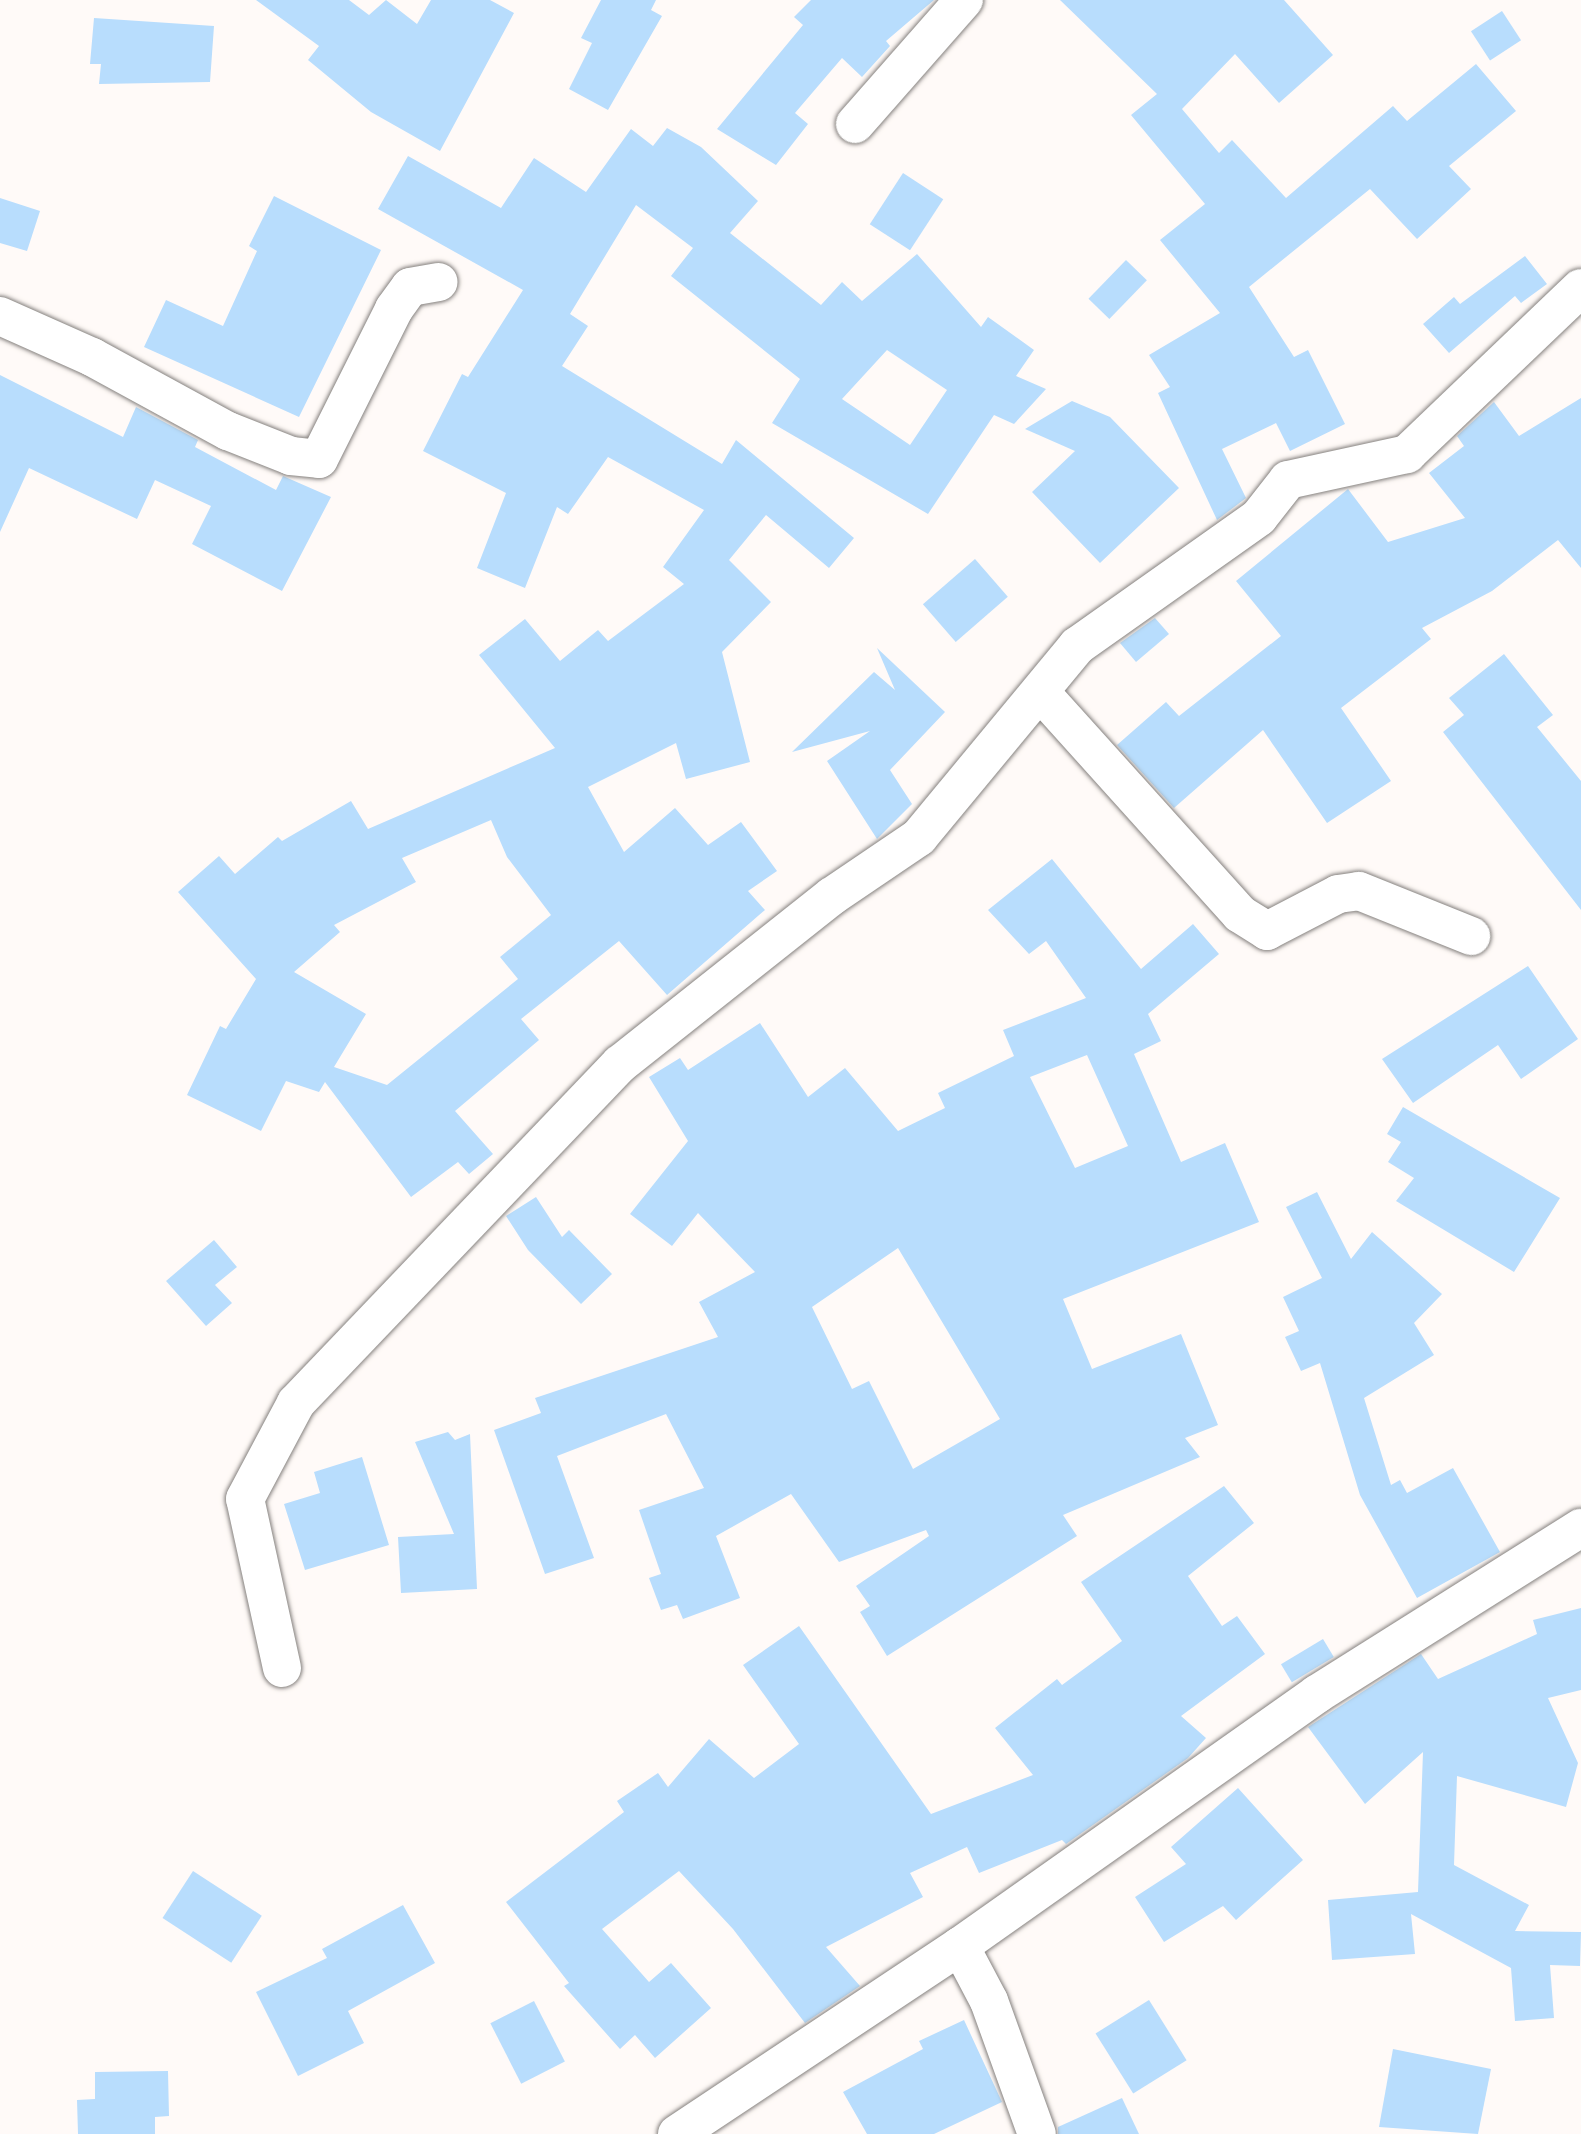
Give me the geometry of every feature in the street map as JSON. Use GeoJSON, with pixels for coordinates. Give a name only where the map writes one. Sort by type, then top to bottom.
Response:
{"type":"FeatureCollection","features":[{"type":"Feature","properties":{"kind":"street"},"geometry":{"type":"LineString","coordinates":[[855,124],[964,0]]}},
{"type":"Feature","properties":{"kind":"street"},"geometry":{"type":"LineString","coordinates":[[0,316],[92,357],[228,431],[291,456],[319,459],[394,309],[410,287],[439,282]]}},
{"type":"Feature","properties":{"kind":"street"},"geometry":{"type":"LineString","coordinates":[[282,1668],[245,1499],[296,1403],[620,1064],[832,896],[919,837],[1042,694],[1077,646],[1259,517],[1288,480],[1407,454],[1581,288]]}},
{"type":"Feature","properties":{"kind":"street"},"geometry":{"type":"LineString","coordinates":[[1042,694],[1240,914],[1267,931],[1338,894],[1359,891],[1471,936]]}},
{"type":"Feature","properties":{"kind":"street"},"geometry":{"type":"LineString","coordinates":[[677,2134],[960,1946],[1317,1694],[1581,1528]]}},
{"type":"Feature","properties":{"kind":"street"},"geometry":{"type":"LineString","coordinates":[[960,1946],[989,2001],[1037,2134]]}},
{"type":"Feature","properties":{"kind":"building"},"geometry":{"type":"Polygon","coordinates":[[[256,0],[349,0],[369,15],[386,0],[417,24],[431,0],[490,0],[514,13],[440,151],[371,112],[308,60],[319,46],[256,0]]]}},
{"type":"Feature","properties":{"kind":"building"},"geometry":{"type":"Polygon","coordinates":[[[601,0],[656,0],[651,10],[662,16],[608,110],[569,89],[592,43],[581,38],[601,0]]]}},
{"type":"Feature","properties":{"kind":"building"},"geometry":{"type":"Polygon","coordinates":[[[811,0],[934,0],[886,41],[890,46],[862,77],[842,58],[795,113],[808,124],[776,165],[717,129],[803,25],[794,17],[811,0]]]}},
{"type":"Feature","properties":{"kind":"building"},"geometry":{"type":"Polygon","coordinates":[[[1060,0],[1284,0],[1333,55],[1279,103],[1235,54],[1182,109],[1219,153],[1232,140],[1286,198],[1393,106],[1407,121],[1476,64],[1516,111],[1449,166],[1471,189],[1417,239],[1370,189],[1249,287],[1294,357],[1308,350],[1345,424],[1290,451],[1276,423],[1222,449],[1246,498],[1217,520],[1158,393],[1170,387],[1149,355],[1220,313],[1160,240],[1205,204],[1131,115],[1157,94],[1060,0]]]}},
{"type":"Feature","properties":{"kind":"building"},"geometry":{"type":"Polygon","coordinates":[[[1502,11],[1521,40],[1490,61],[1471,31],[1502,11]]]}},
{"type":"Feature","properties":{"kind":"building"},"geometry":{"type":"Polygon","coordinates":[[[94,18],[214,26],[210,82],[99,84],[101,64],[90,64],[94,18]]]}},
{"type":"Feature","properties":{"kind":"building"},"geometry":{"type":"Polygon","coordinates":[[[667,128],[701,147],[758,201],[730,233],[821,305],[842,282],[862,301],[917,254],[981,327],[988,317],[1034,350],[1016,376],[1046,389],[1014,424],[994,415],[928,514],[772,423],[800,379],[671,276],[693,248],[636,205],[570,314],[588,326],[562,366],[722,464],[736,440],[854,538],[829,568],[766,515],[729,560],[771,602],[722,652],[750,762],[686,779],[676,743],[588,787],[624,852],[675,808],[708,845],[741,822],[777,871],[748,891],[765,910],[667,995],[619,941],[521,1019],[539,1040],[455,1111],[493,1154],[469,1174],[458,1162],[411,1197],[325,1082],[319,1092],[286,1081],[261,1131],[187,1095],[220,1026],[226,1029],[256,979],[178,892],[219,856],[235,874],[278,837],[282,841],[351,801],[368,829],[555,748],[479,655],[525,619],[560,661],[598,630],[608,641],[684,584],[663,567],[704,510],[608,457],[568,514],[557,507],[525,588],[477,568],[506,493],[423,451],[462,374],[468,377],[523,290],[378,209],[408,156],[501,208],[534,158],[586,192],[631,129],[653,146],[667,128]],[[887,350],[842,399],[910,445],[947,390],[887,350]],[[491,820],[402,858],[416,882],[334,925],[340,932],[294,972],[366,1014],[334,1067],[387,1085],[518,979],[500,957],[551,915],[507,857],[491,820]]]}},
{"type":"Feature","properties":{"kind":"building"},"geometry":{"type":"Polygon","coordinates":[[[903,173],[943,199],[910,250],[870,224],[903,173]]]}},
{"type":"Feature","properties":{"kind":"building"},"geometry":{"type":"Polygon","coordinates":[[[274,196],[381,250],[299,417],[144,347],[166,300],[223,326],[257,251],[249,246],[274,196]]]}},
{"type":"Feature","properties":{"kind":"building"},"geometry":{"type":"Polygon","coordinates":[[[0,198],[40,211],[27,251],[0,243],[0,198]]]}},
{"type":"Feature","properties":{"kind":"building"},"geometry":{"type":"Polygon","coordinates":[[[1525,256],[1547,284],[1521,303],[1515,296],[1449,353],[1423,324],[1454,297],[1460,304],[1525,256]]]}},
{"type":"Feature","properties":{"kind":"building"},"geometry":{"type":"Polygon","coordinates":[[[1126,260],[1147,280],[1109,319],[1088,299],[1126,260]]]}},
{"type":"Feature","properties":{"kind":"building"},"geometry":{"type":"Polygon","coordinates":[[[0,375],[123,437],[136,407],[198,440],[195,447],[276,490],[283,476],[331,497],[282,591],[192,544],[211,506],[155,480],[137,519],[29,468],[0,532],[0,375]]]}},
{"type":"Feature","properties":{"kind":"building"},"geometry":{"type":"Polygon","coordinates":[[[1581,398],[1581,568],[1558,540],[1492,591],[1422,628],[1431,639],[1341,708],[1391,781],[1327,823],[1263,730],[1174,808],[1117,745],[1166,702],[1179,716],[1281,636],[1236,581],[1348,489],[1388,542],[1465,518],[1429,473],[1464,446],[1457,436],[1494,402],[1519,436],[1581,398]]]}},
{"type":"Feature","properties":{"kind":"building"},"geometry":{"type":"Polygon","coordinates":[[[1072,401],[1110,417],[1179,488],[1100,563],[1032,492],[1075,451],[1025,429],[1072,401]]]}},
{"type":"Feature","properties":{"kind":"building"},"geometry":{"type":"Polygon","coordinates":[[[975,559],[1008,597],[956,642],[923,604],[975,559]]]}},
{"type":"Feature","properties":{"kind":"building"},"geometry":{"type":"Polygon","coordinates":[[[1155,618],[1169,634],[1136,662],[1120,643],[1155,618]]]}},
{"type":"Feature","properties":{"kind":"building"},"geometry":{"type":"Polygon","coordinates":[[[877,648],[945,712],[890,770],[912,804],[877,839],[827,761],[870,731],[792,752],[874,672],[895,690],[877,648]]]}},
{"type":"Feature","properties":{"kind":"building"},"geometry":{"type":"Polygon","coordinates":[[[1504,654],[1553,715],[1537,727],[1581,781],[1581,910],[1443,732],[1464,715],[1449,698],[1504,654]]]}},
{"type":"Feature","properties":{"kind":"building"},"geometry":{"type":"Polygon","coordinates":[[[1052,859],[1141,969],[1193,924],[1219,954],[1148,1014],[1161,1041],[1134,1054],[1181,1162],[1225,1143],[1259,1222],[1063,1299],[1092,1369],[1181,1334],[1218,1425],[1185,1438],[1200,1457],[1063,1515],[1077,1536],[887,1656],[860,1612],[870,1606],[856,1586],[929,1536],[926,1530],[839,1562],[791,1494],[716,1536],[740,1598],[683,1619],[677,1605],[661,1610],[649,1578],[661,1574],[639,1510],[704,1488],[666,1414],[557,1456],[594,1558],[545,1574],[494,1430],[541,1413],[535,1398],[718,1337],[699,1302],[755,1272],[698,1213],[672,1246],[630,1214],[688,1141],[649,1077],[680,1058],[688,1070],[760,1023],[808,1097],[845,1068],[898,1131],[945,1108],[938,1093],[1014,1056],[1003,1030],[1086,998],[1046,941],[1029,954],[988,910],[1052,859]],[[1087,1055],[1030,1077],[1075,1168],[1128,1146],[1087,1055]],[[898,1248],[812,1307],[852,1389],[869,1381],[913,1469],[1000,1419],[898,1248]]]}},
{"type":"Feature","properties":{"kind":"building"},"geometry":{"type":"Polygon","coordinates":[[[1528,966],[1578,1039],[1521,1079],[1498,1045],[1413,1103],[1382,1059],[1528,966]]]}},
{"type":"Feature","properties":{"kind":"building"},"geometry":{"type":"Polygon","coordinates":[[[1403,1107],[1560,1198],[1514,1272],[1396,1201],[1414,1178],[1388,1162],[1401,1142],[1387,1134],[1403,1107]]]}},
{"type":"Feature","properties":{"kind":"building"},"geometry":{"type":"Polygon","coordinates":[[[1317,1192],[1351,1259],[1372,1232],[1442,1294],[1414,1323],[1434,1355],[1364,1398],[1391,1485],[1400,1480],[1407,1493],[1453,1468],[1500,1552],[1417,1598],[1360,1495],[1320,1363],[1301,1371],[1285,1337],[1299,1331],[1283,1297],[1322,1278],[1286,1207],[1317,1192]]]}},
{"type":"Feature","properties":{"kind":"building"},"geometry":{"type":"Polygon","coordinates":[[[536,1197],[562,1237],[569,1230],[612,1274],[581,1304],[528,1250],[506,1216],[536,1197]]]}},
{"type":"Feature","properties":{"kind":"building"},"geometry":{"type":"Polygon","coordinates":[[[214,1240],[237,1267],[215,1285],[232,1303],[206,1326],[166,1281],[214,1240]]]}},
{"type":"Feature","properties":{"kind":"building"},"geometry":{"type":"Polygon","coordinates":[[[448,1432],[455,1440],[470,1434],[477,1589],[401,1593],[398,1537],[454,1534],[415,1442],[448,1432]]]}},
{"type":"Feature","properties":{"kind":"building"},"geometry":{"type":"Polygon","coordinates":[[[362,1457],[389,1545],[305,1570],[284,1504],[320,1493],[314,1472],[362,1457]]]}},
{"type":"Feature","properties":{"kind":"building"},"geometry":{"type":"Polygon","coordinates":[[[1224,1486],[1254,1523],[1188,1576],[1222,1626],[1237,1616],[1265,1654],[1181,1716],[1206,1738],[1188,1758],[1066,1844],[1062,1840],[979,1873],[967,1847],[910,1873],[923,1897],[826,1947],[860,1986],[805,2023],[733,1929],[679,1871],[602,1929],[649,1982],[671,1963],[711,2008],[655,2058],[635,2035],[620,2049],[564,1986],[569,1983],[506,1902],[624,1812],[617,1801],[658,1773],[668,1787],[709,1739],[754,1778],[799,1744],[743,1665],[799,1626],[931,1814],[1033,1775],[995,1728],[1057,1679],[1062,1685],[1122,1641],[1081,1582],[1224,1486]]]}},
{"type":"Feature","properties":{"kind":"building"},"geometry":{"type":"Polygon","coordinates":[[[1581,1608],[1581,1690],[1548,1698],[1578,1763],[1566,1807],[1457,1776],[1454,1865],[1529,1905],[1515,1931],[1581,1932],[1580,1966],[1550,1965],[1554,2018],[1515,2021],[1511,1968],[1411,1914],[1415,1954],[1332,1960],[1328,1900],[1418,1892],[1423,1752],[1365,1804],[1308,1727],[1421,1654],[1438,1679],[1537,1634],[1533,1620],[1581,1608]]]}},
{"type":"Feature","properties":{"kind":"building"},"geometry":{"type":"Polygon","coordinates":[[[1323,1639],[1334,1657],[1292,1682],[1281,1664],[1323,1639]]]}},
{"type":"Feature","properties":{"kind":"building"},"geometry":{"type":"Polygon","coordinates":[[[1238,1788],[1303,1860],[1236,1920],[1223,1906],[1164,1942],[1135,1897],[1186,1864],[1171,1847],[1238,1788]]]}},
{"type":"Feature","properties":{"kind":"building"},"geometry":{"type":"Polygon","coordinates":[[[193,1871],[262,1916],[231,1963],[163,1918],[193,1871]]]}},
{"type":"Feature","properties":{"kind":"building"},"geometry":{"type":"Polygon","coordinates":[[[403,1905],[435,1963],[348,2011],[364,2043],[298,2076],[256,1992],[327,1958],[322,1949],[403,1905]]]}},
{"type":"Feature","properties":{"kind":"building"},"geometry":{"type":"Polygon","coordinates":[[[1149,2000],[1187,2060],[1133,2094],[1096,2033],[1149,2000]]]}},
{"type":"Feature","properties":{"kind":"building"},"geometry":{"type":"Polygon","coordinates":[[[534,2001],[565,2062],[521,2084],[490,2023],[534,2001]]]}},
{"type":"Feature","properties":{"kind":"building"},"geometry":{"type":"Polygon","coordinates":[[[964,2020],[1002,2102],[934,2134],[867,2134],[843,2092],[923,2049],[919,2041],[964,2020]]]}},
{"type":"Feature","properties":{"kind":"building"},"geometry":{"type":"Polygon","coordinates":[[[1393,2049],[1491,2069],[1478,2134],[1379,2127],[1393,2049]]]}},
{"type":"Feature","properties":{"kind":"building"},"geometry":{"type":"Polygon","coordinates":[[[168,2071],[169,2116],[155,2117],[155,2134],[78,2134],[77,2100],[95,2099],[95,2072],[168,2071]]]}},
{"type":"Feature","properties":{"kind":"building"},"geometry":{"type":"Polygon","coordinates":[[[1122,2098],[1139,2134],[1058,2134],[1058,2127],[1122,2098]]]}}]}
